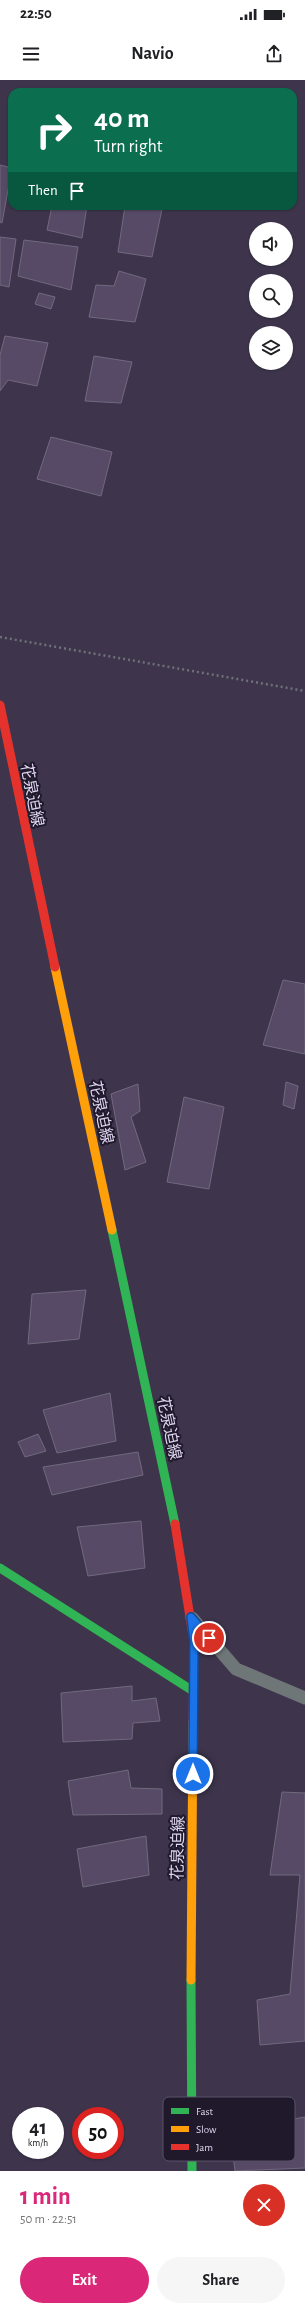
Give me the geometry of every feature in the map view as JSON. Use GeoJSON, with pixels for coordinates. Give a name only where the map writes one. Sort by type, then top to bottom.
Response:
{"type":"FeatureCollection","features":[{"type":"Feature","properties":{"kind":"main road","name":"花泉迫線"},"geometry":{"type":"LineString","coordinates":[[0,705],[32,863],[174,1517],[191,1617],[194,1642],[192,2097]]}},
{"type":"Feature","properties":{"kind":"main road"},"geometry":{"type":"LineString","coordinates":[[0,1568],[193,1691]]}},
{"type":"Feature","properties":{"kind":"main road","name":"花泉迫線"},"geometry":{"type":"LineString","coordinates":[[192,2161],[192,2171]]}},
{"type":"Feature","properties":{"kind":"lane"},"geometry":{"type":"LineString","coordinates":[[191,1617],[236,1669],[305,1698]]}},
{"type":"Feature","properties":{"kind":"path"},"geometry":{"type":"LineString","coordinates":[[0,637],[305,691]]}},
{"type":"Feature","properties":{"kind":"building"},"geometry":{"type":"Polygon","coordinates":[[[0,165],[8,167],[8,190],[2,223],[0,222],[0,165]]]}},
{"type":"Feature","properties":{"kind":"building"},"geometry":{"type":"Polygon","coordinates":[[[51,210],[86,210],[82,238],[47,230],[51,210]]]}},
{"type":"Feature","properties":{"kind":"building"},"geometry":{"type":"Polygon","coordinates":[[[124,210],[162,210],[152,257],[118,252],[124,210]]]}},
{"type":"Feature","properties":{"kind":"building"},"geometry":{"type":"Polygon","coordinates":[[[0,237],[16,239],[9,287],[0,285],[0,237]]]}},
{"type":"Feature","properties":{"kind":"building"},"geometry":{"type":"Polygon","coordinates":[[[24,240],[78,247],[71,290],[18,276],[24,240]]]}},
{"type":"Feature","properties":{"kind":"building"},"geometry":{"type":"Polygon","coordinates":[[[119,271],[146,279],[135,322],[89,317],[96,285],[114,286],[119,271]]]}},
{"type":"Feature","properties":{"kind":"building"},"geometry":{"type":"Polygon","coordinates":[[[39,293],[55,297],[51,309],[35,304],[39,293]]]}},
{"type":"Feature","properties":{"kind":"building"},"geometry":{"type":"Polygon","coordinates":[[[5,336],[48,343],[37,386],[8,380],[0,391],[0,355],[5,336]]]}},
{"type":"Feature","properties":{"kind":"building"},"geometry":{"type":"Polygon","coordinates":[[[94,356],[132,362],[121,403],[85,401],[94,356]]]}},
{"type":"Feature","properties":{"kind":"building"},"geometry":{"type":"Polygon","coordinates":[[[51,437],[112,452],[101,496],[37,479],[51,437]]]}},
{"type":"Feature","properties":{"kind":"building"},"geometry":{"type":"Polygon","coordinates":[[[283,980],[305,984],[305,1054],[263,1045],[283,980]]]}},
{"type":"Feature","properties":{"kind":"building"},"geometry":{"type":"Polygon","coordinates":[[[286,1082],[298,1086],[294,1109],[283,1105],[286,1082]]]}},
{"type":"Feature","properties":{"kind":"building"},"geometry":{"type":"Polygon","coordinates":[[[138,1084],[140,1111],[131,1117],[146,1162],[125,1170],[111,1094],[138,1084]]]}},
{"type":"Feature","properties":{"kind":"building"},"geometry":{"type":"Polygon","coordinates":[[[184,1097],[224,1107],[209,1189],[167,1182],[184,1097]]]}},
{"type":"Feature","properties":{"kind":"building"},"geometry":{"type":"Polygon","coordinates":[[[86,1290],[79,1339],[28,1344],[32,1294],[86,1290]]]}},
{"type":"Feature","properties":{"kind":"building"},"geometry":{"type":"Polygon","coordinates":[[[110,1393],[116,1441],[57,1453],[43,1410],[110,1393]]]}},
{"type":"Feature","properties":{"kind":"building"},"geometry":{"type":"Polygon","coordinates":[[[38,1434],[46,1451],[25,1457],[18,1442],[38,1434]]]}},
{"type":"Feature","properties":{"kind":"building"},"geometry":{"type":"Polygon","coordinates":[[[138,1452],[143,1475],[52,1495],[43,1467],[138,1452]]]}},
{"type":"Feature","properties":{"kind":"building"},"geometry":{"type":"Polygon","coordinates":[[[141,1521],[145,1568],[88,1576],[77,1527],[141,1521]]]}},
{"type":"Feature","properties":{"kind":"building"},"geometry":{"type":"Polygon","coordinates":[[[132,1686],[132,1701],[156,1698],[160,1721],[133,1723],[132,1739],[63,1742],[61,1693],[132,1686]]]}},
{"type":"Feature","properties":{"kind":"building"},"geometry":{"type":"Polygon","coordinates":[[[128,1770],[131,1788],[162,1789],[162,1814],[73,1815],[68,1781],[128,1770]]]}},
{"type":"Feature","properties":{"kind":"building"},"geometry":{"type":"Polygon","coordinates":[[[282,1792],[305,1793],[305,2041],[260,2045],[257,2000],[290,1994],[300,1875],[270,1875],[282,1792]]]}},
{"type":"Feature","properties":{"kind":"building"},"geometry":{"type":"Polygon","coordinates":[[[146,1836],[149,1875],[83,1887],[77,1849],[146,1836]]]}},
{"type":"Feature","properties":{"kind":"building"},"geometry":{"type":"Polygon","coordinates":[[[305,2117],[305,2168],[235,2171],[234,2161],[295,2161],[295,2119],[305,2117]]]}},
{"type":"Feature","properties":{"kind":"traffic: fast"},"geometry":{"type":"LineString","coordinates":[[112,1230],[175,1524]]}},
{"type":"Feature","properties":{"kind":"traffic: fast"},"geometry":{"type":"LineString","coordinates":[[0,1568],[193,1691]]}},
{"type":"Feature","properties":{"kind":"traffic: fast"},"geometry":{"type":"LineString","coordinates":[[191,1980],[192,2097]]}},
{"type":"Feature","properties":{"kind":"traffic: fast"},"geometry":{"type":"LineString","coordinates":[[192,2161],[192,2171]]}},
{"type":"Feature","properties":{"kind":"traffic: slow"},"geometry":{"type":"LineString","coordinates":[[55,967],[112,1230]]}},
{"type":"Feature","properties":{"kind":"traffic: slow"},"geometry":{"type":"LineString","coordinates":[[191,1980],[193,1721]]}},
{"type":"Feature","properties":{"kind":"traffic: jam"},"geometry":{"type":"LineString","coordinates":[[0,705],[55,967]]}},
{"type":"Feature","properties":{"kind":"traffic: jam"},"geometry":{"type":"LineString","coordinates":[[175,1524],[194,1642],[193,1721]]}},
{"type":"Feature","properties":{"kind":"route"},"geometry":{"type":"LineString","coordinates":[[193,1774],[194,1642],[191,1617],[209,1638]]}}]}
